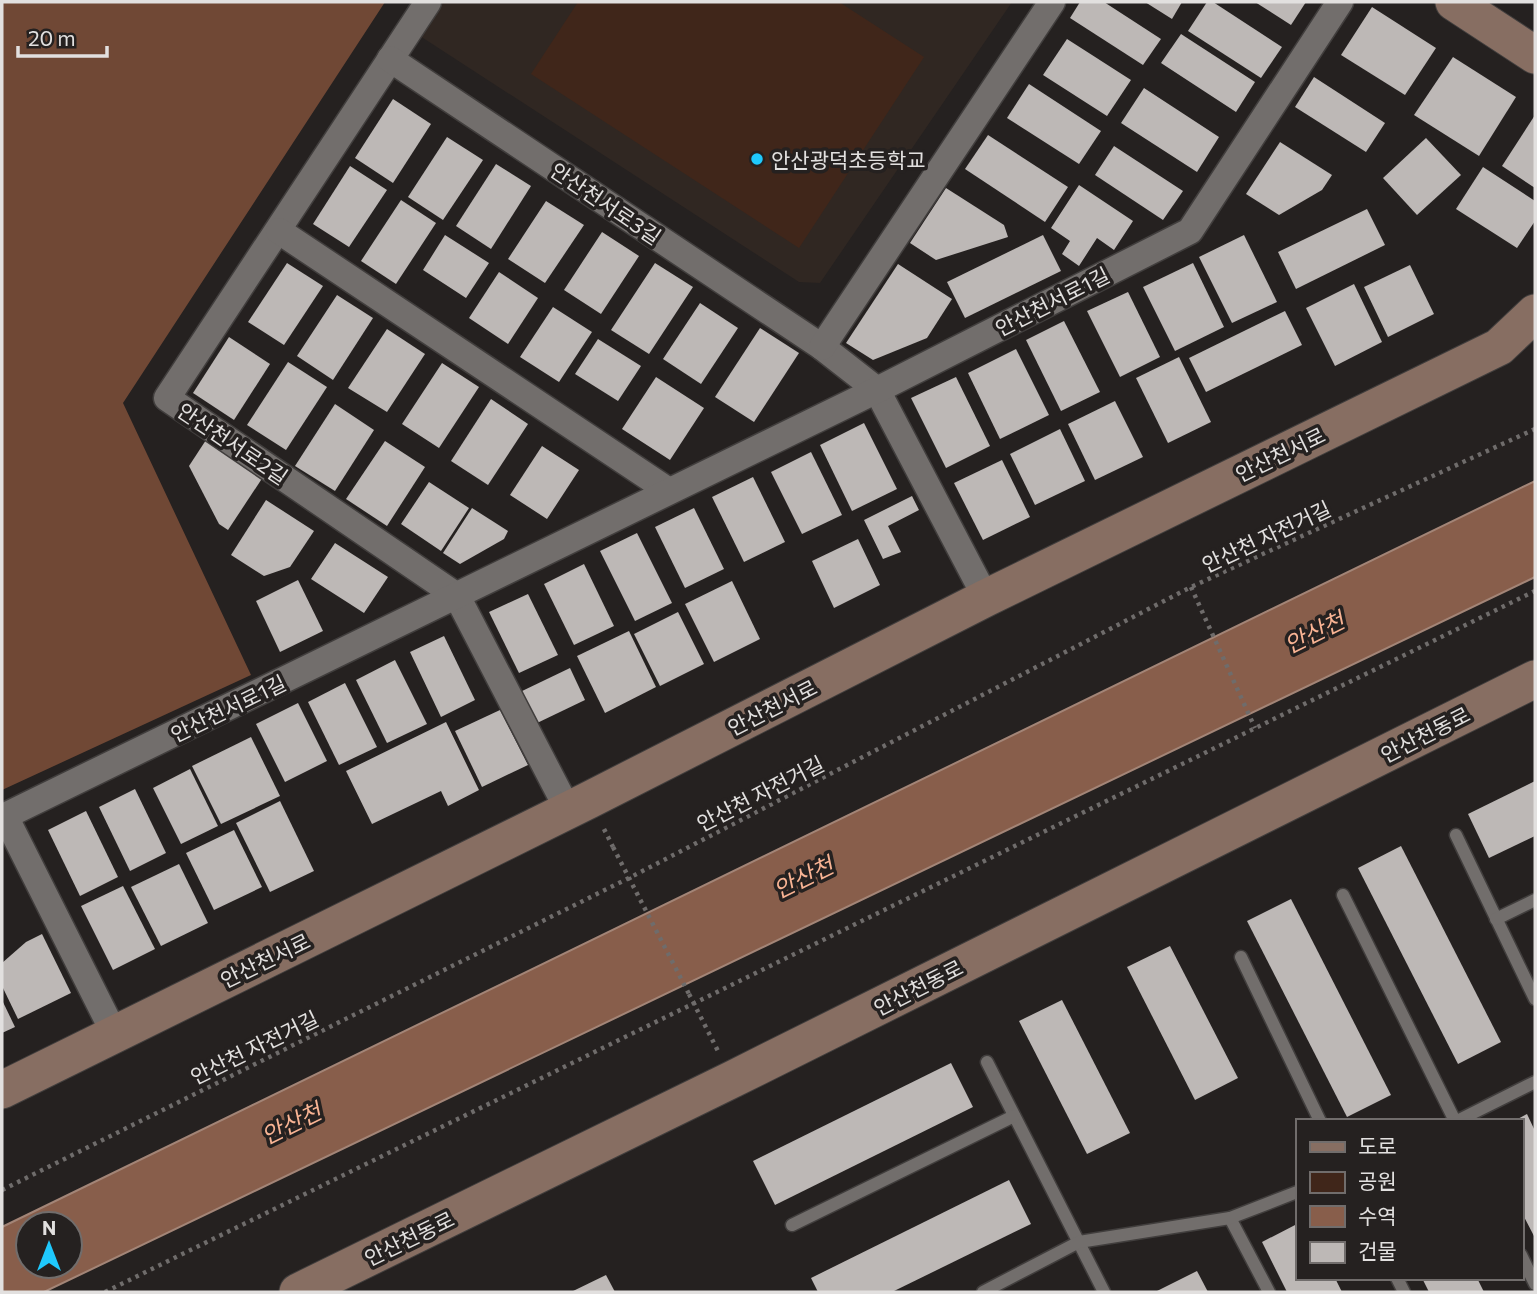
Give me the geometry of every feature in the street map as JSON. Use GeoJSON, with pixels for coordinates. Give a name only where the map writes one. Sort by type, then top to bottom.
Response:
{"type":"FeatureCollection","features":[{"type":"Feature","properties":{"kind":"street","name":"안산천서로2길"},"geometry":{"type":"LineString","coordinates":[[428,2],[279,232],[167,398],[457,596],[568,810]]}},
{"type":"Feature","properties":{"kind":"street"},"geometry":{"type":"LineString","coordinates":[[822,347],[1052,2]]}},
{"type":"Feature","properties":{"kind":"street","name":"안산천서로1길"},"geometry":{"type":"LineString","coordinates":[[115,1035],[5,816],[877,390],[1190,231],[1340,2]]}},
{"type":"Feature","properties":{"kind":"street"},"geometry":{"type":"LineString","coordinates":[[1454,2],[1535,55]]}},
{"type":"Feature","properties":{"kind":"street","name":"안산천서로3길"},"geometry":{"type":"LineString","coordinates":[[390,60],[822,347],[877,390],[986,598]]}},
{"type":"Feature","properties":{"kind":"street"},"geometry":{"type":"LineString","coordinates":[[279,232],[669,491]]}},
{"type":"Feature","properties":{"kind":"street","name":"안산천서로"},"geometry":{"type":"LineString","coordinates":[[2,1090],[568,810],[986,598],[1499,347],[1535,313]]}},
{"type":"Feature","properties":{"kind":"street","name":"안산천동로"},"geometry":{"type":"LineString","coordinates":[[298,1292],[733,1079],[1535,679]]}},
{"type":"Feature","properties":{"kind":"lane"},"geometry":{"type":"LineString","coordinates":[[1456,835],[1535,999]]}},
{"type":"Feature","properties":{"kind":"lane"},"geometry":{"type":"LineString","coordinates":[[1343,895],[1455,1119]]}},
{"type":"Feature","properties":{"kind":"lane"},"geometry":{"type":"LineString","coordinates":[[1496,919],[1535,900]]}},
{"type":"Feature","properties":{"kind":"lane"},"geometry":{"type":"LineString","coordinates":[[1241,957],[1319,1119]]}},
{"type":"Feature","properties":{"kind":"lane"},"geometry":{"type":"LineString","coordinates":[[987,1062],[1104,1292]]}},
{"type":"Feature","properties":{"kind":"lane"},"geometry":{"type":"LineString","coordinates":[[1460,1119],[1535,1082]]}},
{"type":"Feature","properties":{"kind":"lane"},"geometry":{"type":"LineString","coordinates":[[792,1226],[1014,1116]]}},
{"type":"Feature","properties":{"kind":"lane"},"geometry":{"type":"LineString","coordinates":[[983,1292],[1079,1242],[1230,1218],[1296,1192]]}},
{"type":"Feature","properties":{"kind":"lane"},"geometry":{"type":"LineString","coordinates":[[1230,1218],[1269,1292]]}},
{"type":"Feature","properties":{"kind":"lane"},"geometry":{"type":"LineString","coordinates":[[1523,1259],[1535,1284]]}},
{"type":"Feature","properties":{"kind":"path","name":"안산천 자전거길"},"geometry":{"type":"LineString","coordinates":[[2,1190],[629,878],[1191,587],[1535,429]]}},
{"type":"Feature","properties":{"kind":"path"},"geometry":{"type":"LineString","coordinates":[[1191,587],[1255,729]]}},
{"type":"Feature","properties":{"kind":"path"},"geometry":{"type":"LineString","coordinates":[[105,1292],[1535,591]]}},
{"type":"Feature","properties":{"kind":"path"},"geometry":{"type":"LineString","coordinates":[[613,847],[733,1079]]}},
{"type":"Feature","properties":{"kind":"shaded area"},"geometry":{"type":"Polygon","coordinates":[[[2,2],[385,2],[123,403],[251,675],[2,790],[2,2]]]}},
{"type":"Feature","properties":{"kind":"shaded area","name":"안산광덕초등학교"},"geometry":{"type":"Polygon","coordinates":[[[435,2],[1012,2],[820,283],[799,282],[420,36],[435,2]]]}},
{"type":"Feature","properties":{"kind":"green space","name":"안산광덕초등학교"},"geometry":{"type":"Polygon","coordinates":[[[578,2],[839,2],[924,57],[799,248],[531,74],[578,2]]]}},
{"type":"Feature","properties":{"kind":"water","name":"안산천"},"geometry":{"type":"Polygon","coordinates":[[[1535,481],[1535,577],[84,1273],[84,1210],[37,1210],[1535,481]]]}},
{"type":"Feature","properties":{"kind":"water"},"geometry":{"type":"Polygon","coordinates":[[[14,1221],[14,1280],[69,1280],[44,1292],[2,1292],[2,1227],[14,1221]]]}},
{"type":"Feature","properties":{"kind":"building"},"geometry":{"type":"Polygon","coordinates":[[[1080,2],[1104,2],[1161,39],[1143,65],[1070,18],[1080,2]]]}},
{"type":"Feature","properties":{"kind":"building"},"geometry":{"type":"Polygon","coordinates":[[[1145,2],[1182,2],[1172,19],[1145,2]]]}},
{"type":"Feature","properties":{"kind":"building"},"geometry":{"type":"Polygon","coordinates":[[[1207,2],[1213,2],[1282,47],[1261,78],[1188,31],[1207,2]]]}},
{"type":"Feature","properties":{"kind":"building"},"geometry":{"type":"Polygon","coordinates":[[[1255,2],[1306,2],[1291,25],[1255,2]]]}},
{"type":"Feature","properties":{"kind":"building"},"geometry":{"type":"Polygon","coordinates":[[[1372,7],[1436,48],[1405,95],[1341,55],[1372,7]]]}},
{"type":"Feature","properties":{"kind":"building"},"geometry":{"type":"Polygon","coordinates":[[[1181,34],[1255,82],[1236,112],[1161,63],[1181,34]]]}},
{"type":"Feature","properties":{"kind":"building"},"geometry":{"type":"Polygon","coordinates":[[[1067,39],[1131,80],[1107,116],[1043,75],[1067,39]]]}},
{"type":"Feature","properties":{"kind":"building"},"geometry":{"type":"Polygon","coordinates":[[[1453,57],[1516,97],[1479,156],[1414,115],[1453,57]]]}},
{"type":"Feature","properties":{"kind":"building"},"geometry":{"type":"Polygon","coordinates":[[[1314,77],[1385,123],[1366,152],[1295,107],[1314,77]]]}},
{"type":"Feature","properties":{"kind":"building"},"geometry":{"type":"Polygon","coordinates":[[[1029,84],[1101,131],[1079,164],[1007,118],[1029,84]]]}},
{"type":"Feature","properties":{"kind":"building"},"geometry":{"type":"Polygon","coordinates":[[[1144,88],[1219,137],[1197,172],[1121,123],[1144,88]]]}},
{"type":"Feature","properties":{"kind":"building"},"geometry":{"type":"Polygon","coordinates":[[[393,99],[431,124],[393,183],[355,158],[393,99]]]}},
{"type":"Feature","properties":{"kind":"building"},"geometry":{"type":"Polygon","coordinates":[[[1535,115],[1535,188],[1502,166],[1535,115]]]}},
{"type":"Feature","properties":{"kind":"building"},"geometry":{"type":"Polygon","coordinates":[[[988,135],[1068,187],[1045,222],[965,169],[988,135]]]}},
{"type":"Feature","properties":{"kind":"building"},"geometry":{"type":"Polygon","coordinates":[[[447,137],[483,160],[443,220],[408,197],[447,137]]]}},
{"type":"Feature","properties":{"kind":"building"},"geometry":{"type":"Polygon","coordinates":[[[1426,138],[1461,175],[1417,215],[1383,178],[1426,138]]]}},
{"type":"Feature","properties":{"kind":"building"},"geometry":{"type":"Polygon","coordinates":[[[1280,142],[1332,175],[1322,190],[1279,215],[1246,194],[1280,142]]]}},
{"type":"Feature","properties":{"kind":"building"},"geometry":{"type":"Polygon","coordinates":[[[1114,146],[1183,191],[1163,220],[1095,175],[1114,146]]]}},
{"type":"Feature","properties":{"kind":"building"},"geometry":{"type":"Polygon","coordinates":[[[496,164],[531,186],[491,249],[456,226],[496,164]]]}},
{"type":"Feature","properties":{"kind":"building"},"geometry":{"type":"Polygon","coordinates":[[[350,166],[387,190],[349,247],[313,224],[350,166]]]}},
{"type":"Feature","properties":{"kind":"building"},"geometry":{"type":"Polygon","coordinates":[[[1483,167],[1535,201],[1535,221],[1517,248],[1456,209],[1483,167]]]}},
{"type":"Feature","properties":{"kind":"building"},"geometry":{"type":"Polygon","coordinates":[[[1079,185],[1133,221],[1114,250],[1097,238],[1079,266],[1062,254],[1070,241],[1051,228],[1079,185]]]}},
{"type":"Feature","properties":{"kind":"building"},"geometry":{"type":"Polygon","coordinates":[[[946,188],[1004,225],[1008,237],[936,260],[910,243],[946,188]]]}},
{"type":"Feature","properties":{"kind":"building"},"geometry":{"type":"Polygon","coordinates":[[[401,200],[436,223],[396,284],[361,261],[401,200]]]}},
{"type":"Feature","properties":{"kind":"building"},"geometry":{"type":"Polygon","coordinates":[[[546,201],[584,225],[545,283],[508,259],[546,201]]]}},
{"type":"Feature","properties":{"kind":"building"},"geometry":{"type":"Polygon","coordinates":[[[1367,209],[1385,245],[1296,289],[1278,252],[1367,209]]]}},
{"type":"Feature","properties":{"kind":"building"},"geometry":{"type":"Polygon","coordinates":[[[602,232],[639,256],[601,314],[564,290],[602,232]]]}},
{"type":"Feature","properties":{"kind":"building"},"geometry":{"type":"Polygon","coordinates":[[[445,235],[489,263],[466,298],[423,270],[445,235]]]}},
{"type":"Feature","properties":{"kind":"building"},"geometry":{"type":"Polygon","coordinates":[[[1043,235],[1061,271],[965,318],[947,282],[1043,235]]]}},
{"type":"Feature","properties":{"kind":"building"},"geometry":{"type":"Polygon","coordinates":[[[1244,235],[1277,302],[1232,323],[1199,257],[1244,235]]]}},
{"type":"Feature","properties":{"kind":"building"},"geometry":{"type":"Polygon","coordinates":[[[287,263],[323,286],[284,345],[248,322],[287,263]]]}},
{"type":"Feature","properties":{"kind":"building"},"geometry":{"type":"Polygon","coordinates":[[[655,263],[693,287],[649,354],[611,330],[655,263]]]}},
{"type":"Feature","properties":{"kind":"building"},"geometry":{"type":"Polygon","coordinates":[[[1193,263],[1224,327],[1175,351],[1143,287],[1193,263]]]}},
{"type":"Feature","properties":{"kind":"building"},"geometry":{"type":"Polygon","coordinates":[[[898,264],[952,299],[927,338],[873,360],[846,343],[898,264]]]}},
{"type":"Feature","properties":{"kind":"building"},"geometry":{"type":"Polygon","coordinates":[[[1410,265],[1434,314],[1388,337],[1364,287],[1410,265]]]}},
{"type":"Feature","properties":{"kind":"building"},"geometry":{"type":"Polygon","coordinates":[[[499,272],[538,298],[508,344],[469,318],[499,272]]]}},
{"type":"Feature","properties":{"kind":"building"},"geometry":{"type":"Polygon","coordinates":[[[1354,284],[1382,342],[1335,366],[1306,308],[1354,284]]]}},
{"type":"Feature","properties":{"kind":"building"},"geometry":{"type":"Polygon","coordinates":[[[1128,292],[1160,357],[1120,377],[1087,311],[1128,292]]]}},
{"type":"Feature","properties":{"kind":"building"},"geometry":{"type":"Polygon","coordinates":[[[337,295],[373,318],[333,380],[297,356],[337,295]]]}},
{"type":"Feature","properties":{"kind":"building"},"geometry":{"type":"Polygon","coordinates":[[[700,303],[738,328],[701,384],[663,359],[700,303]]]}},
{"type":"Feature","properties":{"kind":"building"},"geometry":{"type":"Polygon","coordinates":[[[553,307],[592,332],[559,382],[520,357],[553,307]]]}},
{"type":"Feature","properties":{"kind":"building"},"geometry":{"type":"Polygon","coordinates":[[[1285,311],[1302,345],[1206,392],[1189,358],[1285,311]]]}},
{"type":"Feature","properties":{"kind":"building"},"geometry":{"type":"Polygon","coordinates":[[[1064,321],[1100,392],[1061,411],[1026,340],[1064,321]]]}},
{"type":"Feature","properties":{"kind":"building"},"geometry":{"type":"Polygon","coordinates":[[[760,328],[799,353],[754,422],[715,397],[760,328]]]}},
{"type":"Feature","properties":{"kind":"building"},"geometry":{"type":"Polygon","coordinates":[[[387,329],[425,354],[387,412],[348,388],[387,329]]]}},
{"type":"Feature","properties":{"kind":"building"},"geometry":{"type":"Polygon","coordinates":[[[229,337],[270,364],[234,420],[193,393],[229,337]]]}},
{"type":"Feature","properties":{"kind":"building"},"geometry":{"type":"Polygon","coordinates":[[[598,339],[641,366],[618,401],[575,374],[598,339]]]}},
{"type":"Feature","properties":{"kind":"building"},"geometry":{"type":"Polygon","coordinates":[[[1016,349],[1049,415],[1000,439],[968,373],[1016,349]]]}},
{"type":"Feature","properties":{"kind":"building"},"geometry":{"type":"Polygon","coordinates":[[[1179,357],[1211,422],[1168,443],[1136,378],[1179,357]]]}},
{"type":"Feature","properties":{"kind":"building"},"geometry":{"type":"Polygon","coordinates":[[[288,362],[327,387],[286,450],[247,425],[288,362]]]}},
{"type":"Feature","properties":{"kind":"building"},"geometry":{"type":"Polygon","coordinates":[[[442,363],[479,387],[439,448],[402,424],[442,363]]]}},
{"type":"Feature","properties":{"kind":"building"},"geometry":{"type":"Polygon","coordinates":[[[656,377],[704,408],[670,460],[622,429],[656,377]]]}},
{"type":"Feature","properties":{"kind":"building"},"geometry":{"type":"Polygon","coordinates":[[[956,377],[990,446],[946,468],[911,398],[956,377]]]}},
{"type":"Feature","properties":{"kind":"building"},"geometry":{"type":"Polygon","coordinates":[[[491,399],[528,424],[488,485],[451,461],[491,399]]]}},
{"type":"Feature","properties":{"kind":"building"},"geometry":{"type":"Polygon","coordinates":[[[1115,401],[1143,457],[1095,480],[1068,424],[1115,401]]]}},
{"type":"Feature","properties":{"kind":"building"},"geometry":{"type":"Polygon","coordinates":[[[335,404],[374,430],[335,491],[295,466],[335,404]]]}},
{"type":"Feature","properties":{"kind":"building"},"geometry":{"type":"Polygon","coordinates":[[[864,423],[897,489],[852,511],[820,445],[864,423]]]}},
{"type":"Feature","properties":{"kind":"building"},"geometry":{"type":"Polygon","coordinates":[[[1060,429],[1085,481],[1035,505],[1010,454],[1060,429]]]}},
{"type":"Feature","properties":{"kind":"building"},"geometry":{"type":"Polygon","coordinates":[[[206,440],[263,477],[228,530],[219,524],[189,466],[206,440]]]}},
{"type":"Feature","properties":{"kind":"building"},"geometry":{"type":"Polygon","coordinates":[[[385,441],[425,467],[387,526],[346,499],[385,441]]]}},
{"type":"Feature","properties":{"kind":"building"},"geometry":{"type":"Polygon","coordinates":[[[542,446],[579,470],[547,519],[510,495],[542,446]]]}},
{"type":"Feature","properties":{"kind":"building"},"geometry":{"type":"Polygon","coordinates":[[[811,452],[842,515],[802,534],[771,472],[811,452]]]}},
{"type":"Feature","properties":{"kind":"building"},"geometry":{"type":"Polygon","coordinates":[[[1002,460],[1030,517],[983,540],[954,483],[1002,460]]]}},
{"type":"Feature","properties":{"kind":"building"},"geometry":{"type":"Polygon","coordinates":[[[753,477],[785,542],[744,562],[712,497],[753,477]]]}},
{"type":"Feature","properties":{"kind":"building"},"geometry":{"type":"Polygon","coordinates":[[[429,482],[469,508],[441,551],[401,524],[429,482]]]}},
{"type":"Feature","properties":{"kind":"building"},"geometry":{"type":"Polygon","coordinates":[[[912,496],[919,510],[888,526],[901,552],[883,559],[864,520],[912,496]]]}},
{"type":"Feature","properties":{"kind":"building"},"geometry":{"type":"Polygon","coordinates":[[[266,500],[314,531],[290,567],[264,576],[231,555],[266,500]]]}},
{"type":"Feature","properties":{"kind":"building"},"geometry":{"type":"Polygon","coordinates":[[[472,508],[508,531],[504,539],[460,564],[443,553],[472,508]]]}},
{"type":"Feature","properties":{"kind":"building"},"geometry":{"type":"Polygon","coordinates":[[[694,508],[724,569],[685,588],[655,527],[694,508]]]}},
{"type":"Feature","properties":{"kind":"building"},"geometry":{"type":"Polygon","coordinates":[[[637,533],[672,603],[635,621],[600,551],[637,533]]]}},
{"type":"Feature","properties":{"kind":"building"},"geometry":{"type":"Polygon","coordinates":[[[858,539],[880,585],[834,608],[812,561],[858,539]]]}},
{"type":"Feature","properties":{"kind":"building"},"geometry":{"type":"Polygon","coordinates":[[[335,543],[388,577],[364,613],[311,579],[335,543]]]}},
{"type":"Feature","properties":{"kind":"building"},"geometry":{"type":"Polygon","coordinates":[[[584,564],[614,626],[574,645],[544,584],[584,564]]]}},
{"type":"Feature","properties":{"kind":"building"},"geometry":{"type":"Polygon","coordinates":[[[298,580],[323,631],[280,652],[256,601],[298,580]]]}},
{"type":"Feature","properties":{"kind":"building"},"geometry":{"type":"Polygon","coordinates":[[[732,581],[760,639],[714,662],[685,604],[732,581]]]}},
{"type":"Feature","properties":{"kind":"building"},"geometry":{"type":"Polygon","coordinates":[[[528,594],[558,655],[519,673],[489,612],[528,594]]]}},
{"type":"Feature","properties":{"kind":"building"},"geometry":{"type":"Polygon","coordinates":[[[678,612],[704,664],[660,686],[634,634],[678,612]]]}},
{"type":"Feature","properties":{"kind":"building"},"geometry":{"type":"Polygon","coordinates":[[[629,631],[656,687],[605,713],[577,656],[629,631]]]}},
{"type":"Feature","properties":{"kind":"building"},"geometry":{"type":"Polygon","coordinates":[[[444,636],[475,700],[441,717],[410,652],[444,636]]]}},
{"type":"Feature","properties":{"kind":"building"},"geometry":{"type":"Polygon","coordinates":[[[395,660],[427,724],[387,743],[356,680],[395,660]]]}},
{"type":"Feature","properties":{"kind":"building"},"geometry":{"type":"Polygon","coordinates":[[[570,668],[585,700],[535,724],[520,692],[570,668]]]}},
{"type":"Feature","properties":{"kind":"building"},"geometry":{"type":"Polygon","coordinates":[[[345,683],[377,747],[339,765],[308,702],[345,683]]]}},
{"type":"Feature","properties":{"kind":"building"},"geometry":{"type":"Polygon","coordinates":[[[298,703],[327,761],[285,782],[256,724],[298,703]]]}},
{"type":"Feature","properties":{"kind":"building"},"geometry":{"type":"Polygon","coordinates":[[[500,710],[528,765],[482,787],[455,731],[500,710]]]}},
{"type":"Feature","properties":{"kind":"building"},"geometry":{"type":"Polygon","coordinates":[[[446,722],[479,790],[448,806],[441,791],[372,824],[346,771],[446,722]]]}},
{"type":"Feature","properties":{"kind":"building"},"geometry":{"type":"Polygon","coordinates":[[[251,737],[280,796],[221,824],[192,766],[251,737]]]}},
{"type":"Feature","properties":{"kind":"building"},"geometry":{"type":"Polygon","coordinates":[[[190,769],[218,826],[181,844],[153,788],[190,769]]]}},
{"type":"Feature","properties":{"kind":"building"},"geometry":{"type":"Polygon","coordinates":[[[1535,781],[1535,836],[1489,858],[1468,814],[1535,781]]]}},
{"type":"Feature","properties":{"kind":"building"},"geometry":{"type":"Polygon","coordinates":[[[135,789],[166,853],[130,871],[99,807],[135,789]]]}},
{"type":"Feature","properties":{"kind":"building"},"geometry":{"type":"Polygon","coordinates":[[[280,801],[314,871],[270,892],[236,823],[280,801]]]}},
{"type":"Feature","properties":{"kind":"building"},"geometry":{"type":"Polygon","coordinates":[[[86,811],[118,877],[80,896],[48,830],[86,811]]]}},
{"type":"Feature","properties":{"kind":"building"},"geometry":{"type":"Polygon","coordinates":[[[234,830],[262,887],[214,910],[186,853],[234,830]]]}},
{"type":"Feature","properties":{"kind":"building"},"geometry":{"type":"Polygon","coordinates":[[[1401,846],[1501,1042],[1458,1064],[1358,868],[1401,846]]]}},
{"type":"Feature","properties":{"kind":"building"},"geometry":{"type":"Polygon","coordinates":[[[179,864],[208,923],[161,946],[131,887],[179,864]]]}},
{"type":"Feature","properties":{"kind":"building"},"geometry":{"type":"Polygon","coordinates":[[[123,886],[155,949],[113,970],[81,906],[123,886]]]}},
{"type":"Feature","properties":{"kind":"building"},"geometry":{"type":"Polygon","coordinates":[[[1291,899],[1391,1095],[1347,1117],[1247,921],[1291,899]]]}},
{"type":"Feature","properties":{"kind":"building"},"geometry":{"type":"Polygon","coordinates":[[[42,934],[71,993],[18,1019],[2,986],[2,963],[26,942],[42,934]]]}},
{"type":"Feature","properties":{"kind":"building"},"geometry":{"type":"Polygon","coordinates":[[[1170,946],[1238,1078],[1195,1100],[1127,967],[1170,946]]]}},
{"type":"Feature","properties":{"kind":"building"},"geometry":{"type":"Polygon","coordinates":[[[2,1000],[15,1027],[2,1033],[2,1000]]]}},
{"type":"Feature","properties":{"kind":"building"},"geometry":{"type":"Polygon","coordinates":[[[1062,1000],[1130,1133],[1087,1154],[1019,1021],[1062,1000]]]}},
{"type":"Feature","properties":{"kind":"building"},"geometry":{"type":"Polygon","coordinates":[[[951,1063],[973,1107],[775,1205],[753,1161],[951,1063]]]}},
{"type":"Feature","properties":{"kind":"building"},"geometry":{"type":"Polygon","coordinates":[[[1527,1114],[1535,1131],[1535,1238],[1523,1215],[1523,1119],[1518,1119],[1527,1114]]]}},
{"type":"Feature","properties":{"kind":"building"},"geometry":{"type":"Polygon","coordinates":[[[1009,1180],[1031,1224],[892,1292],[818,1292],[811,1278],[1009,1180]]]}},
{"type":"Feature","properties":{"kind":"building"},"geometry":{"type":"Polygon","coordinates":[[[1296,1225],[1296,1280],[1336,1280],[1342,1292],[1287,1292],[1262,1242],[1296,1225]]]}},
{"type":"Feature","properties":{"kind":"building"},"geometry":{"type":"Polygon","coordinates":[[[1197,1271],[1208,1292],[1155,1292],[1197,1271]]]}},
{"type":"Feature","properties":{"kind":"building"},"geometry":{"type":"Polygon","coordinates":[[[606,1275],[615,1292],[571,1292],[606,1275]]]}},
{"type":"Feature","properties":{"kind":"building"},"geometry":{"type":"Polygon","coordinates":[[[1423,1280],[1478,1280],[1484,1292],[1429,1292],[1423,1280]]]}},
{"type":"Feature","properties":{"kind":"place","name":"안산광덕초등학교"},"geometry":{"type":"Point","coordinates":[757,159]}}]}
